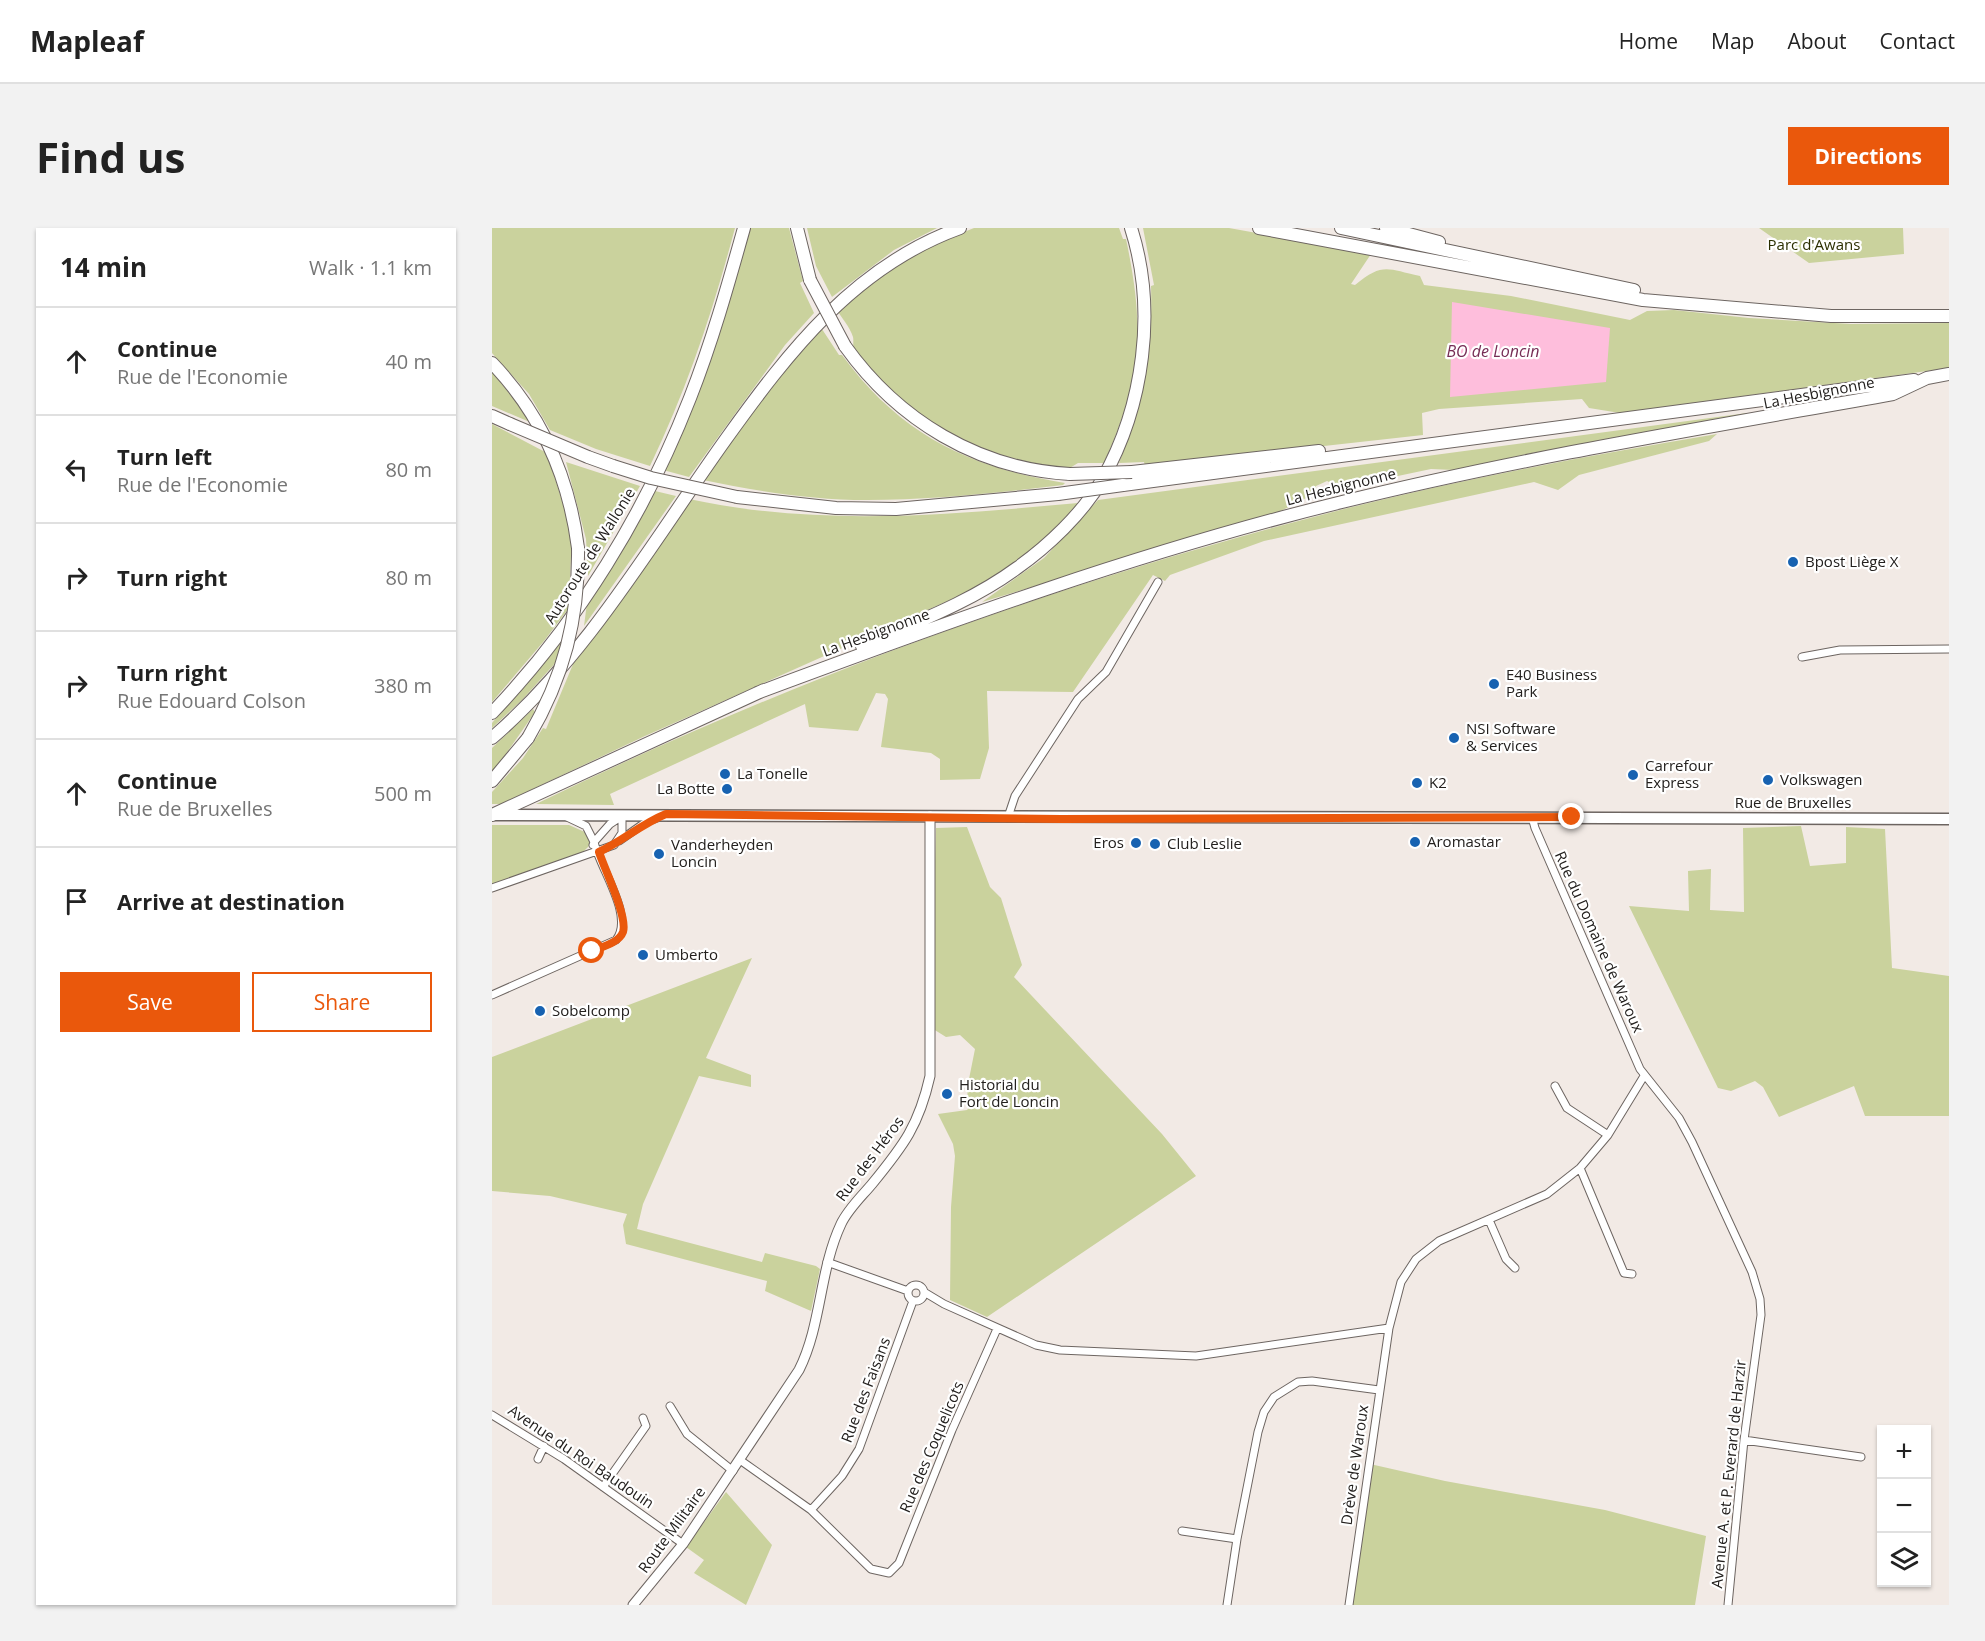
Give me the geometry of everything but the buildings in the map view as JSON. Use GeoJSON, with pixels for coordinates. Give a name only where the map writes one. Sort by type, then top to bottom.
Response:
{"type":"FeatureCollection","features":[{"type":"Feature","properties":{"kind":"highway","name":"Autoroute de Wallonie"},"geometry":{"type":"LineString","coordinates":[[492,713],[562,630],[620,542],[646,495],[677,431],[700,370],[744,228]]}},
{"type":"Feature","properties":{"kind":"highway"},"geometry":{"type":"LineString","coordinates":[[797,228],[810,280],[825,312],[857,363],[893,401],[944,437],[994,460],[1031,470],[1070,474],[1132,472],[1462,434],[1478,437]]}},
{"type":"Feature","properties":{"kind":"highway"},"geometry":{"type":"LineString","coordinates":[[492,738],[545,686],[586,635],[751,404],[808,333],[834,305],[873,274],[901,255],[960,228]]}},
{"type":"Feature","properties":{"kind":"highway"},"geometry":{"type":"LineString","coordinates":[[1259,228],[1643,300],[1831,316],[1949,316]]}},
{"type":"Feature","properties":{"kind":"highway"},"geometry":{"type":"LineString","coordinates":[[1341,228],[1643,292],[1663,300]]}},
{"type":"Feature","properties":{"kind":"highway"},"geometry":{"type":"LineString","coordinates":[[1386,228],[1457,247],[1469,256]]}},
{"type":"Feature","properties":{"kind":"highway"},"geometry":{"type":"LineString","coordinates":[[492,815],[985,589],[1034,555],[1076,514],[1101,481],[1127,419],[1140,371],[1145,300],[1133,233]]}},
{"type":"Feature","properties":{"kind":"highway"},"geometry":{"type":"LineString","coordinates":[[492,363],[519,395],[547,440],[568,498],[578,548],[575,613],[564,664],[554,690],[528,738],[492,781]]}},
{"type":"Feature","properties":{"kind":"highway","name":"La Hesbignonne"},"geometry":{"type":"LineString","coordinates":[[757,693],[967,615],[1100,570],[1328,505],[1548,456],[1893,394],[1927,378],[1949,374]]}},
{"type":"Feature","properties":{"kind":"highway"},"geometry":{"type":"LineString","coordinates":[[492,416],[588,457],[651,478],[737,497],[801,505],[896,509],[1058,494],[1927,378]]}},
{"type":"Feature","properties":{"kind":"main road","name":"Rue de Bruxelles"},"geometry":{"type":"LineString","coordinates":[[492,815],[930,816],[1061,819],[1532,817],[1949,819]]}},
{"type":"Feature","properties":{"kind":"street"},"geometry":{"type":"LineString","coordinates":[[1008,817],[1015,796],[1078,699],[1106,672],[1158,582]]}},
{"type":"Feature","properties":{"kind":"street"},"geometry":{"type":"LineString","coordinates":[[1802,657],[1840,650],[1949,649]]}},
{"type":"Feature","properties":{"kind":"street"},"geometry":{"type":"LineString","coordinates":[[492,888],[599,852],[614,845],[646,822],[662,815]]}},
{"type":"Feature","properties":{"kind":"street"},"geometry":{"type":"LineString","coordinates":[[492,995],[616,940],[623,932],[623,918],[599,852],[586,826],[564,816]]}},
{"type":"Feature","properties":{"kind":"street"},"geometry":{"type":"LineString","coordinates":[[614,845],[622,832],[622,816]]}},
{"type":"Feature","properties":{"kind":"street"},"geometry":{"type":"LineString","coordinates":[[580,857],[610,824],[622,816]]}},
{"type":"Feature","properties":{"kind":"street","name":"Rue des Héros"},"geometry":{"type":"LineString","coordinates":[[740,1460],[806,1356],[812,1342],[827,1262],[842,1222],[905,1142],[921,1113],[930,1076],[930,816]]}},
{"type":"Feature","properties":{"kind":"street","name":"Rue du Domaine de Waroux"},"geometry":{"type":"LineString","coordinates":[[1532,817],[1644,1076],[1679,1118],[1752,1272],[1760,1299],[1757,1346]]}},
{"type":"Feature","properties":{"kind":"street"},"geometry":{"type":"LineString","coordinates":[[908,1291],[917,1285],[924,1292],[997,1329],[1036,1345],[1060,1350],[1196,1356],[1389,1328],[1401,1282],[1416,1259],[1439,1241],[1547,1194],[1580,1168],[1608,1135],[1644,1076]]}},
{"type":"Feature","properties":{"kind":"street"},"geometry":{"type":"LineString","coordinates":[[1555,1086],[1567,1108],[1608,1135]]}},
{"type":"Feature","properties":{"kind":"street"},"geometry":{"type":"LineString","coordinates":[[1580,1168],[1624,1273],[1632,1274]]}},
{"type":"Feature","properties":{"kind":"street"},"geometry":{"type":"LineString","coordinates":[[1489,1220],[1506,1259],[1515,1268]]}},
{"type":"Feature","properties":{"kind":"street"},"geometry":{"type":"LineString","coordinates":[[827,1262],[908,1291]]}},
{"type":"Feature","properties":{"kind":"street"},"geometry":{"type":"LineString","coordinates":[[908,1291],[908,1298],[913,1301],[921,1300],[924,1292]]}},
{"type":"Feature","properties":{"kind":"street","name":"Rue des Faisans"},"geometry":{"type":"LineString","coordinates":[[811,1510],[842,1476],[859,1449],[913,1301]]}},
{"type":"Feature","properties":{"kind":"street","name":"Drève de Waroux"},"geometry":{"type":"LineString","coordinates":[[1349,1605],[1389,1328]]}},
{"type":"Feature","properties":{"kind":"street","name":"Rue des Coquelicots"},"geometry":{"type":"LineString","coordinates":[[811,1510],[871,1569],[889,1573],[899,1563],[952,1430],[997,1329]]}},
{"type":"Feature","properties":{"kind":"street","name":"Avenue A. et P. Everard de Harzir"},"geometry":{"type":"LineString","coordinates":[[1728,1605],[1744,1440],[1757,1346]]}},
{"type":"Feature","properties":{"kind":"street"},"geometry":{"type":"LineString","coordinates":[[1227,1605],[1258,1432],[1263,1412],[1274,1396],[1298,1382],[1312,1381],[1379,1390]]}},
{"type":"Feature","properties":{"kind":"street"},"geometry":{"type":"LineString","coordinates":[[670,1406],[687,1434],[733,1471]]}},
{"type":"Feature","properties":{"kind":"street","name":"Avenue du Roi Baudouin"},"geometry":{"type":"LineString","coordinates":[[492,1415],[544,1446],[684,1544]]}},
{"type":"Feature","properties":{"kind":"street"},"geometry":{"type":"LineString","coordinates":[[603,1487],[646,1426],[643,1418]]}},
{"type":"Feature","properties":{"kind":"street"},"geometry":{"type":"LineString","coordinates":[[1744,1440],[1861,1457]]}},
{"type":"Feature","properties":{"kind":"street"},"geometry":{"type":"LineString","coordinates":[[538,1459],[544,1446]]}},
{"type":"Feature","properties":{"kind":"street"},"geometry":{"type":"LineString","coordinates":[[740,1460],[811,1510]]}},
{"type":"Feature","properties":{"kind":"street","name":"Route Militaire"},"geometry":{"type":"LineString","coordinates":[[633,1605],[684,1544],[740,1460]]}},
{"type":"Feature","properties":{"kind":"street"},"geometry":{"type":"LineString","coordinates":[[1182,1531],[1237,1539]]}},
{"type":"Feature","properties":{"kind":"green space"},"geometry":{"type":"Polygon","coordinates":[[[492,228],[735,228],[698,349],[676,408],[650,466],[596,449],[550,430],[529,394],[492,353],[492,228]]]}},
{"type":"Feature","properties":{"kind":"green space"},"geometry":{"type":"Polygon","coordinates":[[[749,228],[789,228],[803,281],[800,283],[814,313],[785,345],[689,477],[663,470],[749,228]]]}},
{"type":"Feature","properties":{"kind":"green space"},"geometry":{"type":"Polygon","coordinates":[[[807,228],[937,228],[894,250],[832,297],[816,266],[807,228]]]}},
{"type":"Feature","properties":{"kind":"green space"},"geometry":{"type":"Polygon","coordinates":[[[974,228],[1119,228],[1123,239],[1126,239],[1136,300],[1136,353],[1133,379],[1126,405],[1104,463],[1078,463],[1068,469],[1017,459],[971,444],[929,421],[908,406],[870,370],[854,348],[852,333],[836,309],[902,262],[974,228]]]}},
{"type":"Feature","properties":{"kind":"green space"},"geometry":{"type":"Polygon","coordinates":[[[1143,228],[1229,228],[1371,254],[1351,284],[1355,285],[1372,273],[1386,269],[1420,276],[1424,285],[1511,296],[1630,320],[1647,311],[1674,310],[1749,318],[1851,324],[1949,323],[1949,368],[1620,413],[1589,408],[1582,399],[1439,409],[1422,413],[1423,435],[1145,466],[1144,462],[1119,463],[1140,397],[1148,354],[1151,286],[1154,285],[1143,228]]]}},
{"type":"Feature","properties":{"kind":"green space","name":"Parc d'Awans"},"geometry":{"type":"Polygon","coordinates":[[[1759,228],[1903,228],[1904,254],[1809,263],[1759,228]]]}},
{"type":"Feature","properties":{"kind":"green space"},"geometry":{"type":"Polygon","coordinates":[[[820,326],[839,355],[842,355],[888,406],[939,443],[967,457],[998,468],[1065,483],[965,496],[867,500],[784,494],[703,480],[760,399],[820,326]]]}},
{"type":"Feature","properties":{"kind":"green space"},"geometry":{"type":"Polygon","coordinates":[[[492,371],[532,423],[492,406],[492,371]]]}},
{"type":"Feature","properties":{"kind":"green space"},"geometry":{"type":"Polygon","coordinates":[[[1747,413],[1748,416],[1532,453],[1454,470],[1431,469],[1341,488],[1327,481],[1316,486],[1316,493],[1275,514],[982,602],[1044,558],[1098,500],[1747,413]]]}},
{"type":"Feature","properties":{"kind":"green space"},"geometry":{"type":"Polygon","coordinates":[[[492,424],[547,453],[568,520],[573,553],[571,555],[569,608],[492,702],[492,424]]]}},
{"type":"Feature","properties":{"kind":"green space"},"geometry":{"type":"Polygon","coordinates":[[[1717,434],[1709,441],[1579,475],[1558,490],[1534,482],[1264,541],[1170,575],[1165,581],[1153,575],[1073,692],[987,691],[989,748],[980,779],[940,780],[940,759],[931,753],[881,747],[888,699],[885,694],[876,693],[858,731],[809,727],[805,704],[610,794],[614,805],[536,804],[633,758],[832,674],[1034,600],[1137,567],[1344,509],[1437,487],[1717,434]]]}},
{"type":"Feature","properties":{"kind":"green space"},"geometry":{"type":"Polygon","coordinates":[[[566,462],[640,486],[588,576],[586,539],[566,462]]]}},
{"type":"Feature","properties":{"kind":"green space"},"geometry":{"type":"Polygon","coordinates":[[[655,491],[676,496],[584,626],[587,603],[655,491]]]}},
{"type":"Feature","properties":{"kind":"green space"},"geometry":{"type":"Polygon","coordinates":[[[689,499],[737,508],[834,516],[932,514],[1078,503],[1028,552],[1001,573],[970,591],[645,736],[501,804],[492,804],[492,792],[523,758],[543,728],[546,729],[576,657],[689,499]]]}},
{"type":"Feature","properties":{"kind":"green space"},"geometry":{"type":"Polygon","coordinates":[[[563,640],[558,660],[522,700],[492,728],[492,723],[563,640]]]}},
{"type":"Feature","properties":{"kind":"green space"},"geometry":{"type":"Polygon","coordinates":[[[533,709],[535,712],[501,761],[502,763],[492,774],[492,748],[533,709]]]}},
{"type":"Feature","properties":{"kind":"green space"},"geometry":{"type":"Polygon","coordinates":[[[492,825],[569,825],[587,833],[590,845],[582,853],[492,884],[492,825]]]}},
{"type":"Feature","properties":{"kind":"green space"},"geometry":{"type":"Polygon","coordinates":[[[1801,826],[1810,866],[1846,863],[1846,827],[1885,829],[1892,968],[1949,976],[1949,1116],[1865,1116],[1854,1086],[1779,1117],[1763,1087],[1755,1081],[1731,1091],[1718,1088],[1629,906],[1689,911],[1688,871],[1711,869],[1710,910],[1744,912],[1743,828],[1801,826]]]}},
{"type":"Feature","properties":{"kind":"green space"},"geometry":{"type":"Polygon","coordinates":[[[967,827],[990,887],[1001,898],[1022,965],[1014,977],[1162,1134],[1196,1176],[987,1317],[950,1300],[951,1207],[955,1156],[953,1144],[938,1114],[967,1110],[976,1100],[968,1099],[967,1089],[975,1049],[960,1035],[946,1037],[930,1027],[936,828],[967,827]]]}},
{"type":"Feature","properties":{"kind":"green space"},"geometry":{"type":"Polygon","coordinates":[[[752,958],[706,1058],[751,1075],[751,1087],[699,1076],[643,1204],[637,1229],[762,1262],[765,1253],[816,1266],[820,1269],[811,1311],[765,1291],[767,1281],[626,1244],[623,1225],[627,1214],[550,1196],[492,1191],[492,1057],[752,958]]]}},
{"type":"Feature","properties":{"kind":"green space"},"geometry":{"type":"Polygon","coordinates":[[[1370,1464],[1445,1481],[1605,1510],[1706,1536],[1695,1605],[1353,1605],[1370,1464]]]}},
{"type":"Feature","properties":{"kind":"green space"},"geometry":{"type":"Polygon","coordinates":[[[726,1492],[772,1545],[746,1605],[694,1573],[704,1560],[686,1547],[726,1492]]]}},
{"type":"Feature","properties":{"kind":"water","name":"BO de Loncin"},"geometry":{"type":"Polygon","coordinates":[[[1452,302],[1610,328],[1606,382],[1450,397],[1452,302]]]}},
{"type":"Feature","properties":{"kind":"place","name":"Bpost Liège X"},"geometry":{"type":"Point","coordinates":[1793,562]}},
{"type":"Feature","properties":{"kind":"place","name":"E40 Business Park"},"geometry":{"type":"Point","coordinates":[1494,684]}},
{"type":"Feature","properties":{"kind":"place","name":"NSI Software & Services"},"geometry":{"type":"Point","coordinates":[1454,738]}},
{"type":"Feature","properties":{"kind":"place","name":"La Tonelle"},"geometry":{"type":"Point","coordinates":[725,774]}},
{"type":"Feature","properties":{"kind":"place","name":"Carrefour Express"},"geometry":{"type":"Point","coordinates":[1633,775]}},
{"type":"Feature","properties":{"kind":"place","name":"Volkswagen"},"geometry":{"type":"Point","coordinates":[1768,780]}},
{"type":"Feature","properties":{"kind":"place","name":"K2"},"geometry":{"type":"Point","coordinates":[1417,783]}},
{"type":"Feature","properties":{"kind":"place","name":"La Botte"},"geometry":{"type":"Point","coordinates":[727,789]}},
{"type":"Feature","properties":{"kind":"place","name":"Aromastar"},"geometry":{"type":"Point","coordinates":[1415,842]}},
{"type":"Feature","properties":{"kind":"place","name":"Eros"},"geometry":{"type":"Point","coordinates":[1136,843]}},
{"type":"Feature","properties":{"kind":"place","name":"Club Leslie"},"geometry":{"type":"Point","coordinates":[1155,844]}},
{"type":"Feature","properties":{"kind":"place","name":"Vanderheyden Loncin"},"geometry":{"type":"Point","coordinates":[659,854]}},
{"type":"Feature","properties":{"kind":"place","name":"Umberto"},"geometry":{"type":"Point","coordinates":[643,955]}},
{"type":"Feature","properties":{"kind":"place","name":"Sobelcomp"},"geometry":{"type":"Point","coordinates":[540,1011]}},
{"type":"Feature","properties":{"kind":"place","name":"Historial du Fort de Loncin"},"geometry":{"type":"Point","coordinates":[947,1094]}},
{"type":"Feature","properties":{"kind":"route"},"geometry":{"type":"LineString","coordinates":[[592,951],[616,940],[623,932],[623,918],[599,852],[614,845],[646,822],[666,814],[1061,819],[1572,817]]}}]}
